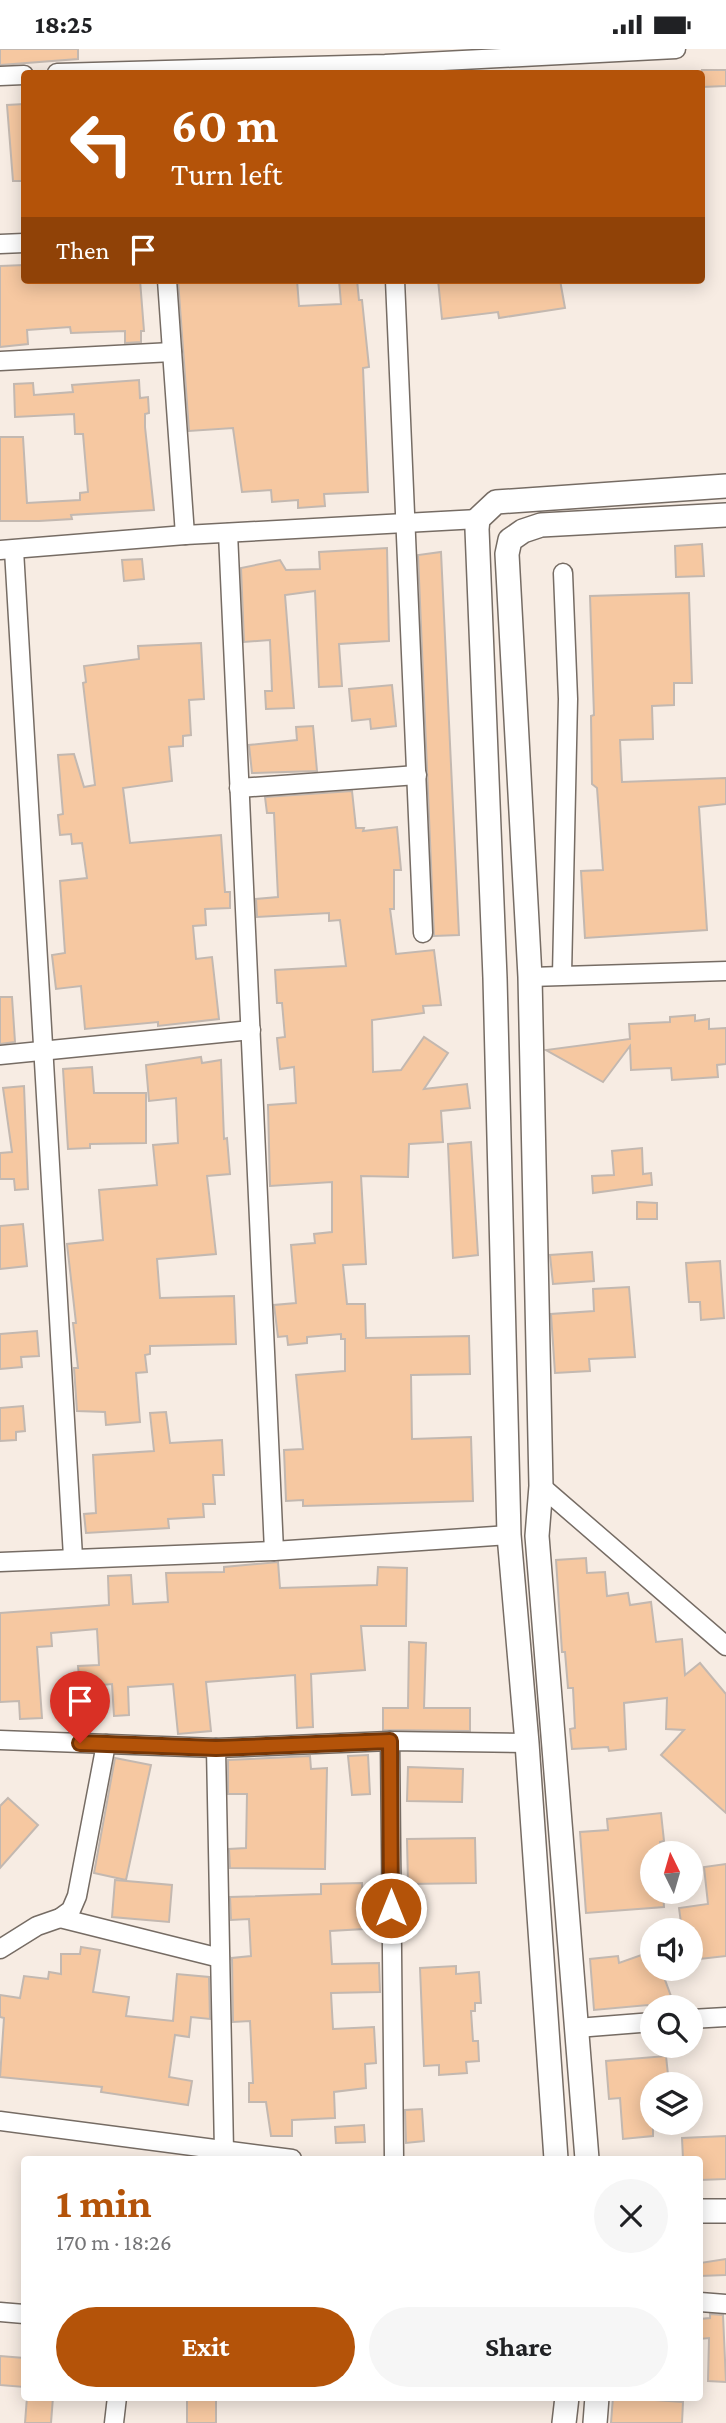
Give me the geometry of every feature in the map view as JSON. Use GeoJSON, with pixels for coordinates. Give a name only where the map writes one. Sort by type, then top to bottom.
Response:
{"type":"FeatureCollection","features":[{"type":"Feature","properties":{"kind":"street"},"geometry":{"type":"LineString","coordinates":[[164,70],[249,57],[385,62],[676,49]]}},
{"type":"Feature","properties":{"kind":"street"},"geometry":{"type":"LineString","coordinates":[[0,76],[21,75]]}},
{"type":"Feature","properties":{"kind":"street"},"geometry":{"type":"LineString","coordinates":[[0,244],[21,243]]}},
{"type":"Feature","properties":{"kind":"street"},"geometry":{"type":"LineString","coordinates":[[167,284],[185,535]]}},
{"type":"Feature","properties":{"kind":"street"},"geometry":{"type":"LineString","coordinates":[[396,284],[423,933]]}},
{"type":"Feature","properties":{"kind":"street"},"geometry":{"type":"LineString","coordinates":[[0,362],[172,352]]}},
{"type":"Feature","properties":{"kind":"street"},"geometry":{"type":"LineString","coordinates":[[73,1557],[44,1052],[7,550],[185,535],[478,519],[496,502],[726,486],[726,496]]}},
{"type":"Feature","properties":{"kind":"street"},"geometry":{"type":"LineString","coordinates":[[587,2156],[537,1536],[541,1486],[530,977],[507,554],[509,540],[523,531],[541,525],[726,515]]}},
{"type":"Feature","properties":{"kind":"street"},"geometry":{"type":"LineString","coordinates":[[478,519],[509,1535],[527,1743],[556,2156]]}},
{"type":"Feature","properties":{"kind":"street"},"geometry":{"type":"LineString","coordinates":[[228,533],[274,1551]]}},
{"type":"Feature","properties":{"kind":"street"},"geometry":{"type":"LineString","coordinates":[[562,975],[568,699],[564,573]]}},
{"type":"Feature","properties":{"kind":"street"},"geometry":{"type":"LineString","coordinates":[[239,788],[417,775]]}},
{"type":"Feature","properties":{"kind":"street"},"geometry":{"type":"LineString","coordinates":[[530,977],[726,971]]}},
{"type":"Feature","properties":{"kind":"street"},"geometry":{"type":"LineString","coordinates":[[0,1055],[251,1030]]}},
{"type":"Feature","properties":{"kind":"street"},"geometry":{"type":"LineString","coordinates":[[499,1150],[533,1147]]}},
{"type":"Feature","properties":{"kind":"street"},"geometry":{"type":"LineString","coordinates":[[541,1486],[726,1646]]}},
{"type":"Feature","properties":{"kind":"street"},"geometry":{"type":"LineString","coordinates":[[0,1562],[274,1551],[509,1535]]}},
{"type":"Feature","properties":{"kind":"street"},"geometry":{"type":"LineString","coordinates":[[0,1740],[216,1748],[390,1741],[527,1743]]}},
{"type":"Feature","properties":{"kind":"street"},"geometry":{"type":"LineString","coordinates":[[390,1741],[394,2156]]}},
{"type":"Feature","properties":{"kind":"street"},"geometry":{"type":"LineString","coordinates":[[0,1949],[37,1926],[60,1918],[71,1910],[77,1896],[106,1744]]}},
{"type":"Feature","properties":{"kind":"street"},"geometry":{"type":"LineString","coordinates":[[216,1748],[224,2151]]}},
{"type":"Feature","properties":{"kind":"street"},"geometry":{"type":"LineString","coordinates":[[60,1918],[220,1958]]}},
{"type":"Feature","properties":{"kind":"street"},"geometry":{"type":"LineString","coordinates":[[703,2018],[726,2017]]}},
{"type":"Feature","properties":{"kind":"street"},"geometry":{"type":"LineString","coordinates":[[578,2028],[640,2023]]}},
{"type":"Feature","properties":{"kind":"street"},"geometry":{"type":"LineString","coordinates":[[0,2122],[266,2156]]}},
{"type":"Feature","properties":{"kind":"street"},"geometry":{"type":"LineString","coordinates":[[703,2211],[726,2211]]}},
{"type":"Feature","properties":{"kind":"street"},"geometry":{"type":"LineString","coordinates":[[703,2302],[726,2304]]}},
{"type":"Feature","properties":{"kind":"street"},"geometry":{"type":"LineString","coordinates":[[0,2312],[21,2314]]}},
{"type":"Feature","properties":{"kind":"street"},"geometry":{"type":"LineString","coordinates":[[114,2423],[117,2401]]}},
{"type":"Feature","properties":{"kind":"street"},"geometry":{"type":"LineString","coordinates":[[564,2423],[567,2401]]}},
{"type":"Feature","properties":{"kind":"street"},"geometry":{"type":"LineString","coordinates":[[595,2423],[597,2401]]}},
{"type":"Feature","properties":{"kind":"building"},"geometry":{"type":"Polygon","coordinates":[[[0,49],[78,49],[78,59],[0,65],[0,49]]]}},
{"type":"Feature","properties":{"kind":"building"},"geometry":{"type":"Polygon","coordinates":[[[705,70],[726,70],[726,86],[705,87],[705,70]]]}},
{"type":"Feature","properties":{"kind":"building"},"geometry":{"type":"Polygon","coordinates":[[[21,104],[21,181],[13,181],[7,105],[21,104]]]}},
{"type":"Feature","properties":{"kind":"building"},"geometry":{"type":"Polygon","coordinates":[[[21,265],[21,284],[140,284],[144,331],[141,331],[141,342],[125,343],[125,331],[71,333],[70,327],[27,330],[28,344],[0,347],[0,266],[21,265]]]}},
{"type":"Feature","properties":{"kind":"building"},"geometry":{"type":"Polygon","coordinates":[[[178,284],[297,284],[299,306],[341,304],[339,284],[357,284],[359,300],[362,300],[369,367],[363,368],[368,492],[324,494],[325,506],[298,508],[298,500],[272,502],[271,490],[242,492],[233,428],[189,431],[178,284]]]}},
{"type":"Feature","properties":{"kind":"building"},"geometry":{"type":"Polygon","coordinates":[[[438,284],[561,284],[565,308],[499,318],[498,312],[442,319],[438,284]]]}},
{"type":"Feature","properties":{"kind":"building"},"geometry":{"type":"Polygon","coordinates":[[[139,380],[140,398],[148,397],[149,413],[145,414],[145,427],[154,510],[71,515],[72,519],[0,521],[0,437],[23,437],[27,503],[80,500],[80,493],[88,492],[83,434],[75,434],[74,414],[15,417],[14,384],[33,383],[34,395],[73,392],[72,385],[139,380]]]}},
{"type":"Feature","properties":{"kind":"building"},"geometry":{"type":"Polygon","coordinates":[[[702,544],[704,576],[676,577],[675,546],[702,544]]]}},
{"type":"Feature","properties":{"kind":"building"},"geometry":{"type":"Polygon","coordinates":[[[387,548],[389,641],[339,644],[342,686],[319,687],[315,591],[285,595],[294,708],[266,709],[265,691],[272,691],[270,640],[244,642],[241,568],[280,560],[286,570],[320,569],[319,552],[387,548]]]}},
{"type":"Feature","properties":{"kind":"building"},"geometry":{"type":"Polygon","coordinates":[[[441,552],[459,935],[434,936],[418,555],[441,552]]]}},
{"type":"Feature","properties":{"kind":"building"},"geometry":{"type":"Polygon","coordinates":[[[142,559],[144,579],[124,581],[122,560],[142,559]]]}},
{"type":"Feature","properties":{"kind":"building"},"geometry":{"type":"Polygon","coordinates":[[[689,593],[692,683],[674,683],[674,705],[652,706],[653,739],[620,740],[622,782],[726,778],[726,804],[699,807],[707,930],[585,938],[581,871],[603,870],[597,788],[592,784],[591,716],[594,715],[590,596],[689,593]]]}},
{"type":"Feature","properties":{"kind":"building"},"geometry":{"type":"Polygon","coordinates":[[[201,643],[204,699],[189,700],[191,735],[183,736],[183,746],[169,747],[172,781],[123,788],[130,843],[221,835],[225,892],[230,892],[230,908],[205,909],[206,925],[193,926],[196,959],[212,957],[219,1019],[158,1026],[158,1022],[85,1029],[81,986],[56,989],[52,955],[65,953],[60,881],[87,878],[82,843],[72,844],[71,834],[60,835],[58,815],[63,814],[58,755],[74,754],[84,787],[95,785],[83,683],[86,682],[84,666],[139,659],[138,646],[201,643]]]}},
{"type":"Feature","properties":{"kind":"building"},"geometry":{"type":"Polygon","coordinates":[[[392,685],[396,726],[371,729],[370,719],[352,721],[349,689],[392,685]]]}},
{"type":"Feature","properties":{"kind":"building"},"geometry":{"type":"Polygon","coordinates":[[[313,726],[317,771],[252,773],[249,745],[297,740],[296,727],[313,726]]]}},
{"type":"Feature","properties":{"kind":"building"},"geometry":{"type":"Polygon","coordinates":[[[352,791],[356,828],[364,828],[363,831],[397,827],[401,870],[394,870],[394,909],[390,909],[396,954],[434,950],[441,1005],[423,1006],[424,1013],[372,1020],[373,1072],[401,1070],[424,1037],[448,1053],[424,1089],[467,1084],[470,1108],[441,1111],[443,1142],[409,1144],[408,1177],[361,1176],[366,1264],[343,1265],[347,1304],[365,1304],[366,1338],[469,1336],[470,1374],[411,1375],[412,1439],[471,1437],[473,1501],[303,1506],[303,1500],[286,1501],[284,1450],[303,1449],[296,1375],[345,1371],[345,1339],[341,1339],[341,1334],[307,1337],[307,1343],[288,1345],[287,1336],[278,1337],[274,1305],[296,1303],[291,1245],[315,1243],[314,1234],[332,1232],[332,1182],[270,1186],[268,1105],[296,1103],[294,1067],[280,1069],[277,1038],[285,1037],[282,1003],[277,1003],[275,970],[346,966],[340,920],[329,921],[329,913],[257,917],[256,899],[278,897],[274,813],[267,813],[265,797],[352,791]]]}},
{"type":"Feature","properties":{"kind":"building"},"geometry":{"type":"Polygon","coordinates":[[[0,997],[12,997],[15,1042],[0,1044],[0,997]]]}},
{"type":"Feature","properties":{"kind":"building"},"geometry":{"type":"Polygon","coordinates":[[[695,1015],[695,1021],[709,1019],[709,1029],[726,1028],[726,1064],[717,1065],[718,1077],[672,1080],[671,1068],[631,1070],[630,1046],[603,1082],[546,1050],[630,1039],[629,1024],[670,1022],[670,1017],[695,1015]]]}},
{"type":"Feature","properties":{"kind":"building"},"geometry":{"type":"Polygon","coordinates":[[[201,1057],[202,1063],[221,1060],[224,1139],[227,1138],[230,1174],[207,1176],[216,1254],[157,1259],[160,1298],[234,1296],[236,1344],[150,1346],[150,1354],[145,1355],[147,1372],[136,1373],[140,1422],[106,1425],[105,1412],[77,1411],[74,1368],[78,1368],[73,1323],[76,1323],[67,1244],[103,1240],[99,1190],[157,1185],[153,1145],[178,1143],[176,1098],[149,1101],[146,1065],[201,1057]]]}},
{"type":"Feature","properties":{"kind":"building"},"geometry":{"type":"Polygon","coordinates":[[[92,1067],[94,1093],[146,1093],[146,1143],[90,1144],[90,1148],[68,1149],[63,1069],[92,1067]]]}},
{"type":"Feature","properties":{"kind":"building"},"geometry":{"type":"Polygon","coordinates":[[[24,1086],[28,1189],[15,1190],[14,1179],[0,1179],[0,1153],[12,1152],[3,1088],[24,1086]]]}},
{"type":"Feature","properties":{"kind":"building"},"geometry":{"type":"Polygon","coordinates":[[[471,1142],[478,1255],[453,1258],[448,1144],[471,1142]]]}},
{"type":"Feature","properties":{"kind":"building"},"geometry":{"type":"Polygon","coordinates":[[[642,1148],[643,1174],[651,1173],[652,1185],[593,1193],[592,1176],[614,1175],[612,1151],[642,1148]]]}},
{"type":"Feature","properties":{"kind":"building"},"geometry":{"type":"Polygon","coordinates":[[[637,1202],[657,1203],[657,1219],[637,1219],[637,1202]]]}},
{"type":"Feature","properties":{"kind":"building"},"geometry":{"type":"Polygon","coordinates":[[[23,1224],[27,1266],[0,1269],[0,1226],[23,1224]]]}},
{"type":"Feature","properties":{"kind":"building"},"geometry":{"type":"Polygon","coordinates":[[[592,1252],[594,1281],[553,1284],[550,1255],[592,1252]]]}},
{"type":"Feature","properties":{"kind":"building"},"geometry":{"type":"Polygon","coordinates":[[[720,1261],[724,1318],[701,1320],[700,1302],[689,1302],[686,1263],[720,1261]]]}},
{"type":"Feature","properties":{"kind":"building"},"geometry":{"type":"Polygon","coordinates":[[[629,1287],[635,1357],[589,1359],[590,1371],[555,1373],[551,1314],[594,1311],[593,1289],[629,1287]]]}},
{"type":"Feature","properties":{"kind":"building"},"geometry":{"type":"Polygon","coordinates":[[[37,1331],[39,1356],[21,1357],[22,1367],[0,1369],[0,1334],[37,1331]]]}},
{"type":"Feature","properties":{"kind":"building"},"geometry":{"type":"Polygon","coordinates":[[[23,1406],[25,1431],[16,1432],[16,1440],[0,1441],[0,1408],[23,1406]]]}},
{"type":"Feature","properties":{"kind":"building"},"geometry":{"type":"Polygon","coordinates":[[[166,1412],[170,1443],[222,1440],[224,1475],[213,1475],[215,1504],[203,1504],[204,1517],[168,1519],[169,1528],[86,1533],[84,1514],[96,1513],[93,1455],[154,1451],[150,1413],[166,1412]]]}},
{"type":"Feature","properties":{"kind":"building"},"geometry":{"type":"Polygon","coordinates":[[[586,1558],[587,1573],[605,1572],[607,1596],[628,1593],[630,1605],[651,1602],[656,1642],[682,1639],[685,1675],[700,1663],[726,1694],[726,1813],[661,1755],[684,1730],[666,1729],[667,1698],[624,1703],[626,1749],[572,1749],[570,1729],[575,1728],[573,1688],[568,1688],[565,1652],[562,1652],[556,1560],[586,1558]]]}},
{"type":"Feature","properties":{"kind":"building"},"geometry":{"type":"Polygon","coordinates":[[[278,1562],[280,1588],[377,1585],[378,1567],[407,1568],[406,1626],[361,1626],[365,1670],[311,1674],[313,1727],[297,1728],[295,1675],[206,1682],[211,1731],[178,1734],[173,1684],[128,1687],[129,1715],[114,1716],[112,1684],[80,1687],[78,1666],[99,1665],[97,1629],[51,1633],[52,1646],[37,1647],[42,1718],[20,1719],[19,1701],[0,1702],[0,1613],[109,1605],[108,1576],[131,1575],[133,1604],[168,1602],[166,1573],[224,1572],[224,1567],[278,1562]]]}},
{"type":"Feature","properties":{"kind":"building"},"geometry":{"type":"Polygon","coordinates":[[[409,1642],[426,1643],[424,1708],[470,1708],[470,1731],[383,1730],[383,1708],[408,1708],[409,1642]]]}},
{"type":"Feature","properties":{"kind":"building"},"geometry":{"type":"Polygon","coordinates":[[[368,1755],[370,1794],[352,1795],[348,1756],[368,1755]]]}},
{"type":"Feature","properties":{"kind":"building"},"geometry":{"type":"Polygon","coordinates":[[[310,1756],[311,1769],[327,1768],[325,1869],[230,1868],[229,1849],[246,1848],[247,1794],[228,1794],[228,1760],[310,1756]]]}},
{"type":"Feature","properties":{"kind":"building"},"geometry":{"type":"Polygon","coordinates":[[[115,1758],[151,1765],[126,1880],[94,1873],[115,1758]]]}},
{"type":"Feature","properties":{"kind":"building"},"geometry":{"type":"Polygon","coordinates":[[[408,1767],[463,1769],[462,1802],[407,1801],[408,1767]]]}},
{"type":"Feature","properties":{"kind":"building"},"geometry":{"type":"Polygon","coordinates":[[[8,1798],[38,1825],[0,1868],[0,1806],[8,1798]]]}},
{"type":"Feature","properties":{"kind":"building"},"geometry":{"type":"Polygon","coordinates":[[[661,1813],[664,1841],[640,1841],[640,1904],[664,1904],[664,1907],[586,1913],[580,1832],[608,1830],[607,1819],[661,1813]]]}},
{"type":"Feature","properties":{"kind":"building"},"geometry":{"type":"Polygon","coordinates":[[[475,1838],[476,1883],[408,1884],[407,1839],[475,1838]]]}},
{"type":"Feature","properties":{"kind":"building"},"geometry":{"type":"Polygon","coordinates":[[[726,1864],[726,1956],[703,1959],[703,1918],[680,1918],[679,1908],[708,1904],[704,1867],[726,1864]]]}},
{"type":"Feature","properties":{"kind":"building"},"geometry":{"type":"Polygon","coordinates":[[[115,1880],[172,1885],[169,1922],[112,1917],[115,1880]]]}},
{"type":"Feature","properties":{"kind":"building"},"geometry":{"type":"Polygon","coordinates":[[[362,1883],[364,1929],[330,1931],[332,1964],[379,1963],[380,1992],[331,1993],[333,2029],[374,2027],[376,2063],[365,2064],[366,2088],[334,2092],[335,2118],[292,2120],[292,2136],[271,2136],[266,2102],[249,2102],[249,2083],[253,2083],[250,2021],[233,2022],[232,1958],[251,1956],[249,1919],[231,1920],[230,1897],[321,1894],[321,1884],[362,1883]]]}},
{"type":"Feature","properties":{"kind":"building"},"geometry":{"type":"Polygon","coordinates":[[[81,1947],[100,1950],[93,1992],[129,1997],[126,2016],[173,2021],[177,1974],[209,1977],[210,2019],[191,2017],[189,2037],[175,2035],[169,2077],[192,2081],[188,2105],[101,2092],[102,2087],[0,2077],[4,2018],[0,2017],[0,1995],[20,1998],[24,1976],[48,1979],[49,1972],[61,1974],[61,1954],[80,1954],[81,1947]]]}},
{"type":"Feature","properties":{"kind":"building"},"geometry":{"type":"Polygon","coordinates":[[[618,1956],[619,1963],[640,1956],[640,1981],[665,1981],[671,1995],[640,1995],[640,2006],[594,2010],[590,1959],[618,1956]]]}},
{"type":"Feature","properties":{"kind":"building"},"geometry":{"type":"Polygon","coordinates":[[[456,1966],[456,1974],[479,1972],[481,2003],[475,2003],[475,2011],[471,2011],[473,2041],[478,2041],[479,2061],[466,2062],[467,2073],[439,2075],[439,2065],[424,2066],[420,1968],[456,1966]]]}},
{"type":"Feature","properties":{"kind":"building"},"geometry":{"type":"Polygon","coordinates":[[[666,2058],[668,2072],[640,2072],[640,2135],[653,2136],[623,2139],[620,2098],[609,2099],[606,2061],[666,2058]]]}},
{"type":"Feature","properties":{"kind":"building"},"geometry":{"type":"Polygon","coordinates":[[[422,2109],[424,2141],[406,2143],[405,2110],[422,2109]]]}},
{"type":"Feature","properties":{"kind":"building"},"geometry":{"type":"Polygon","coordinates":[[[364,2125],[365,2142],[336,2143],[335,2127],[364,2125]]]}},
{"type":"Feature","properties":{"kind":"building"},"geometry":{"type":"Polygon","coordinates":[[[726,2136],[726,2179],[703,2180],[703,2156],[683,2156],[682,2138],[726,2136]]]}},
{"type":"Feature","properties":{"kind":"building"},"geometry":{"type":"Polygon","coordinates":[[[726,2259],[726,2275],[703,2276],[703,2263],[726,2259]]]}},
{"type":"Feature","properties":{"kind":"building"},"geometry":{"type":"Polygon","coordinates":[[[710,2314],[723,2315],[726,2382],[708,2381],[709,2338],[703,2339],[703,2319],[710,2318],[710,2314]]]}},
{"type":"Feature","properties":{"kind":"building"},"geometry":{"type":"Polygon","coordinates":[[[0,2356],[21,2358],[21,2387],[0,2385],[0,2356]]]}},
{"type":"Feature","properties":{"kind":"building"},"geometry":{"type":"Polygon","coordinates":[[[27,2401],[53,2401],[51,2423],[25,2423],[27,2401]]]}},
{"type":"Feature","properties":{"kind":"building"},"geometry":{"type":"Polygon","coordinates":[[[187,2401],[216,2401],[216,2423],[187,2423],[187,2401]]]}},
{"type":"Feature","properties":{"kind":"building"},"geometry":{"type":"Polygon","coordinates":[[[613,2401],[683,2402],[682,2423],[611,2423],[613,2401]]]}},
{"type":"Feature","properties":{"kind":"route"},"geometry":{"type":"LineString","coordinates":[[80,1743],[216,1748],[390,1741],[391,1908]]}}]}
